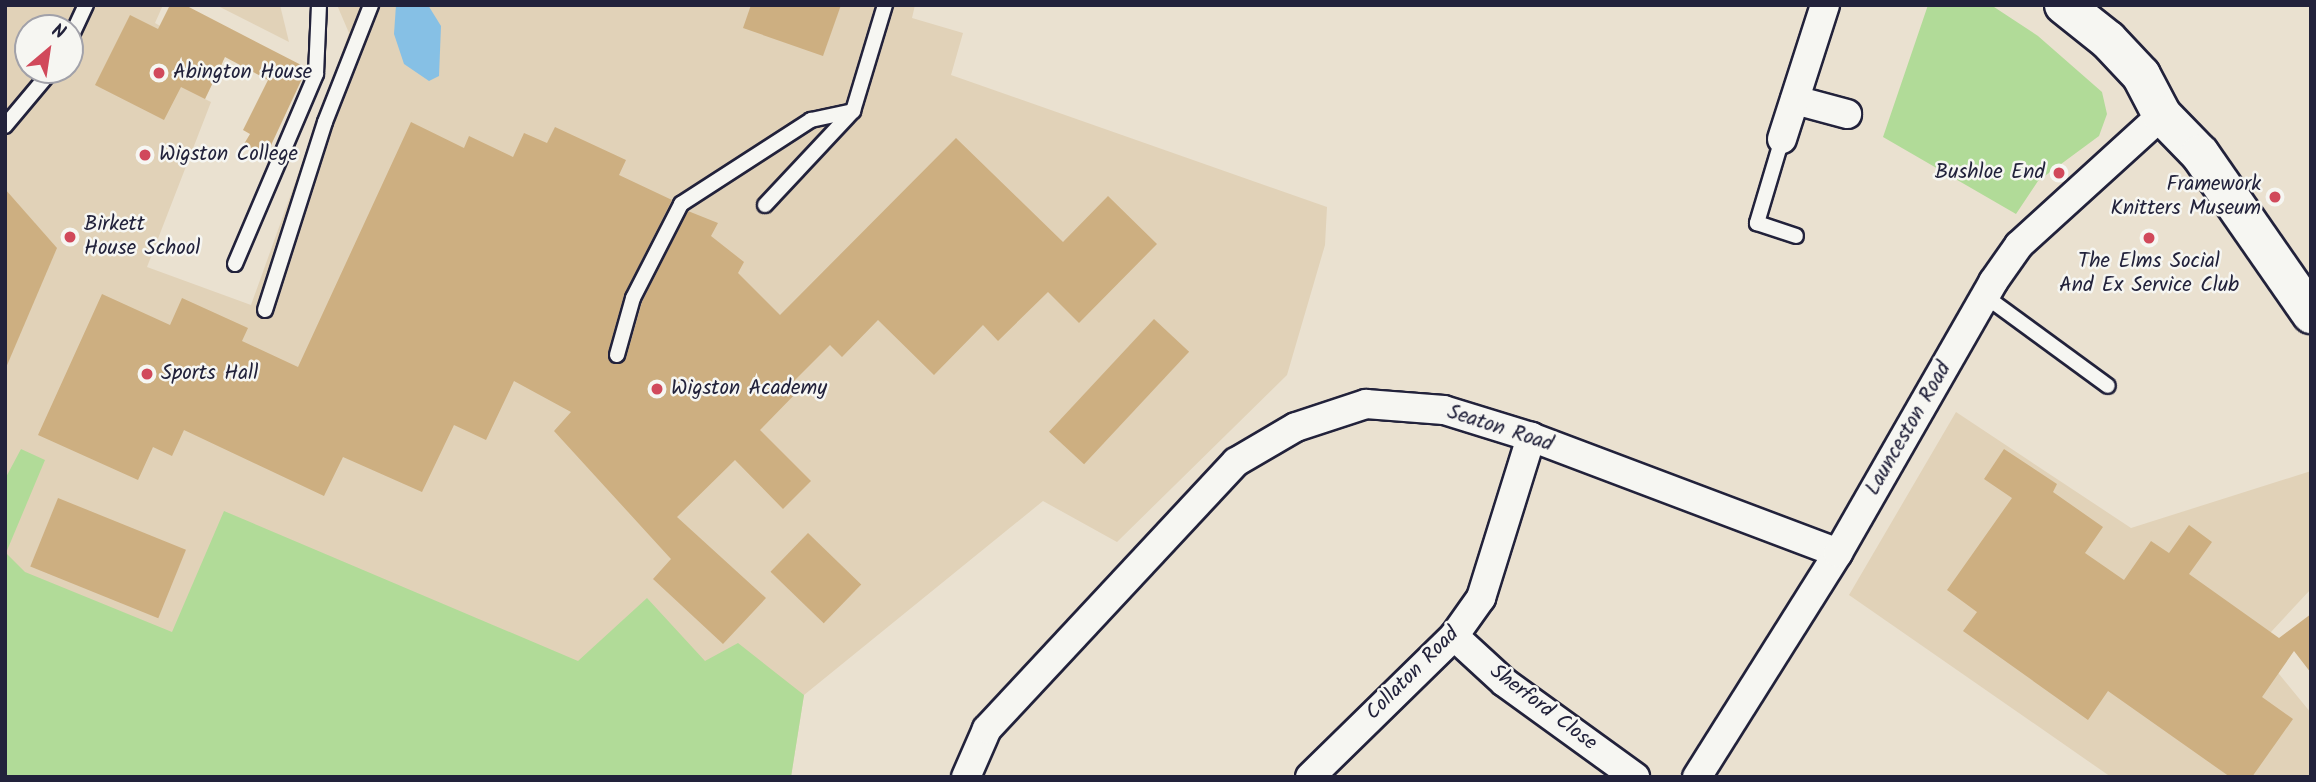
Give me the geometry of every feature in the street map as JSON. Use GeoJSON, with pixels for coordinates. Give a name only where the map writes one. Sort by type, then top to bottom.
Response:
{"type":"FeatureCollection","features":[{"type":"Feature","properties":{"kind":"main road"},"geometry":{"type":"LineString","coordinates":[[2064,5],[2108,40],[2141,75],[2162,115],[2200,154],[2311,314]]}},
{"type":"Feature","properties":{"kind":"street"},"geometry":{"type":"LineString","coordinates":[[1782,139],[1825,5]]}},
{"type":"Feature","properties":{"kind":"street"},"geometry":{"type":"LineString","coordinates":[[1794,100],[1847,114]]}},
{"type":"Feature","properties":{"kind":"street","name":"Launceston Road"},"geometry":{"type":"LineString","coordinates":[[1697,777],[1839,553],[1985,296],[2039,222],[2162,115]]}},
{"type":"Feature","properties":{"kind":"street","name":"Seaton Road"},"geometry":{"type":"LineString","coordinates":[[966,777],[987,729],[1236,462],[1296,427],[1366,404],[1444,410],[1531,437],[1839,553]]}},
{"type":"Feature","properties":{"kind":"street","name":"Collaton Road"},"geometry":{"type":"LineString","coordinates":[[1310,777],[1454,636],[1481,598],[1531,437]]}},
{"type":"Feature","properties":{"kind":"street","name":"Sherford Close"},"geometry":{"type":"LineString","coordinates":[[1454,636],[1504,682],[1635,777]]}},
{"type":"Feature","properties":{"kind":"lane"},"geometry":{"type":"LineString","coordinates":[[235,264],[316,74],[319,5]]}},
{"type":"Feature","properties":{"kind":"lane"},"geometry":{"type":"LineString","coordinates":[[265,310],[325,122],[370,5]]}},
{"type":"Feature","properties":{"kind":"lane"},"geometry":{"type":"LineString","coordinates":[[765,205],[853,111],[885,5]]}},
{"type":"Feature","properties":{"kind":"lane"},"geometry":{"type":"LineString","coordinates":[[5,126],[40,84]]}},
{"type":"Feature","properties":{"kind":"lane"},"geometry":{"type":"LineString","coordinates":[[617,355],[633,298],[681,204],[811,120],[853,111]]}},
{"type":"Feature","properties":{"kind":"lane"},"geometry":{"type":"LineString","coordinates":[[1782,139],[1757,223],[1797,236]]}},
{"type":"Feature","properties":{"kind":"lane"},"geometry":{"type":"LineString","coordinates":[[1985,296],[2108,386]]}},
{"type":"Feature","properties":{"kind":"shaded area","name":"Wigston Academy"},"geometry":{"type":"Polygon","coordinates":[[[5,5],[163,5],[155,23],[223,62],[205,99],[211,102],[147,267],[251,305],[349,33],[337,5],[915,5],[912,18],[963,33],[951,75],[1327,207],[1325,245],[1287,375],[1117,542],[1043,501],[804,695],[791,777],[5,777],[5,5]]]}},
{"type":"Feature","properties":{"kind":"shaded area"},"geometry":{"type":"Polygon","coordinates":[[[216,5],[280,5],[289,42],[216,5]]]}},
{"type":"Feature","properties":{"kind":"shaded area"},"geometry":{"type":"Polygon","coordinates":[[[1956,412],[2131,528],[2311,471],[2311,589],[2257,647],[2311,713],[2311,777],[2111,777],[1849,595],[1956,412]]]}},
{"type":"Feature","properties":{"kind":"green space"},"geometry":{"type":"Polygon","coordinates":[[[1928,5],[1991,5],[2038,36],[2102,92],[2107,114],[2099,136],[2038,181],[2016,214],[1883,137],[1928,5]]]}},
{"type":"Feature","properties":{"kind":"green space"},"geometry":{"type":"Polygon","coordinates":[[[21,449],[45,460],[6,553],[25,572],[172,632],[224,511],[578,661],[647,598],[705,661],[738,643],[804,695],[791,777],[5,777],[5,479],[21,449]]]}},
{"type":"Feature","properties":{"kind":"water"},"geometry":{"type":"Polygon","coordinates":[[[396,5],[428,5],[441,26],[439,76],[429,81],[404,64],[394,34],[396,5]]]}},
{"type":"Feature","properties":{"kind":"building"},"geometry":{"type":"Polygon","coordinates":[[[170,5],[185,5],[307,68],[266,156],[244,144],[250,134],[243,130],[268,80],[225,57],[205,99],[181,87],[164,120],[95,85],[130,15],[158,29],[170,5]]]}},
{"type":"Feature","properties":{"kind":"building"},"geometry":{"type":"Polygon","coordinates":[[[751,5],[841,5],[823,56],[743,28],[751,5]]]}},
{"type":"Feature","properties":{"kind":"building"},"geometry":{"type":"Polygon","coordinates":[[[411,122],[464,148],[469,136],[513,157],[524,133],[547,143],[555,127],[626,160],[619,175],[672,200],[624,295],[608,353],[615,364],[626,358],[642,302],[688,211],[718,223],[711,236],[744,262],[738,273],[780,315],[956,138],[1063,242],[1108,196],[1157,244],[1079,323],[1048,292],[998,341],[983,325],[934,375],[878,320],[842,357],[830,345],[794,381],[801,388],[760,430],[811,481],[783,509],[735,460],[677,517],[766,598],[723,644],[653,579],[671,559],[554,431],[571,412],[514,381],[486,440],[454,425],[422,492],[343,457],[324,496],[184,430],[172,456],[153,447],[138,480],[38,435],[102,294],[170,325],[182,298],[248,328],[242,341],[298,367],[411,122]]]}},
{"type":"Feature","properties":{"kind":"building"},"geometry":{"type":"Polygon","coordinates":[[[5,189],[57,248],[5,370],[5,189]]]}},
{"type":"Feature","properties":{"kind":"building"},"geometry":{"type":"Polygon","coordinates":[[[1154,319],[1189,352],[1084,464],[1049,432],[1154,319]]]}},
{"type":"Feature","properties":{"kind":"building"},"geometry":{"type":"Polygon","coordinates":[[[2004,449],[2057,484],[2053,492],[2103,527],[2085,553],[2124,580],[2151,541],[2169,553],[2189,525],[2212,542],[2189,574],[2279,638],[2311,614],[2311,673],[2294,651],[2262,697],[2293,719],[2252,777],[2230,777],[2108,691],[2088,720],[1963,631],[1977,612],[1947,590],[2012,498],[1984,479],[2004,449]]]}},
{"type":"Feature","properties":{"kind":"building"},"geometry":{"type":"Polygon","coordinates":[[[58,498],[186,550],[158,618],[30,567],[58,498]]]}},
{"type":"Feature","properties":{"kind":"building"},"geometry":{"type":"Polygon","coordinates":[[[808,533],[861,584],[824,623],[770,572],[808,533]]]}},
{"type":"Feature","properties":{"kind":"place","name":"Abington House"},"geometry":{"type":"Point","coordinates":[159,73]}},
{"type":"Feature","properties":{"kind":"place","name":"Wigston College"},"geometry":{"type":"Point","coordinates":[145,155]}},
{"type":"Feature","properties":{"kind":"place","name":"Bushloe End"},"geometry":{"type":"Point","coordinates":[2059,173]}},
{"type":"Feature","properties":{"kind":"place","name":"Framework Knitters Museum"},"geometry":{"type":"Point","coordinates":[2275,197]}},
{"type":"Feature","properties":{"kind":"place","name":"Birkett House School"},"geometry":{"type":"Point","coordinates":[70,237]}},
{"type":"Feature","properties":{"kind":"place","name":"The Elms Social And Ex Service Club"},"geometry":{"type":"Point","coordinates":[2149,238]}},
{"type":"Feature","properties":{"kind":"place","name":"Sports Hall"},"geometry":{"type":"Point","coordinates":[147,374]}},
{"type":"Feature","properties":{"kind":"place","name":"Wigston Academy"},"geometry":{"type":"Point","coordinates":[657,389]}}]}
